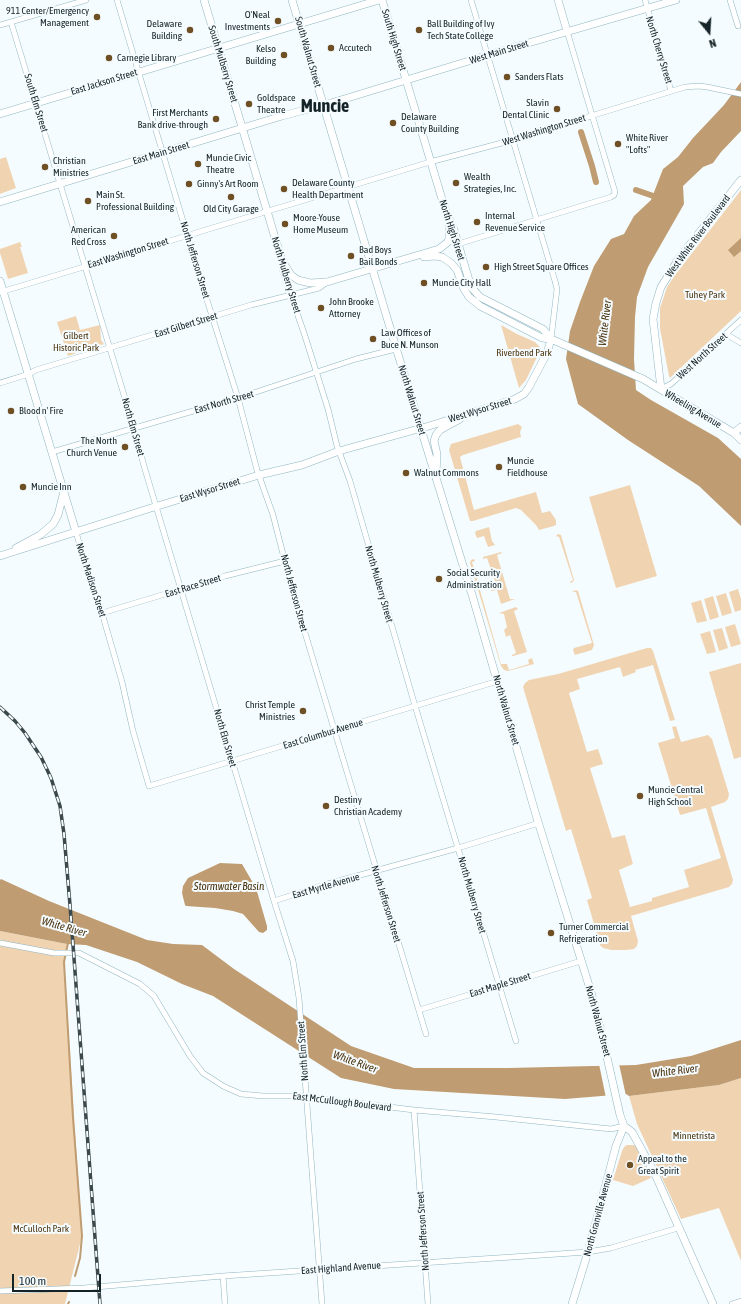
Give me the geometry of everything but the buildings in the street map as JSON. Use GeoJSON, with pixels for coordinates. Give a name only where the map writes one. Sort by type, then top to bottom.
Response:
{"type":"FeatureCollection","features":[{"type":"Feature","properties":{"kind":"main road","name":"South Mulberry Street"},"geometry":{"type":"LineString","coordinates":[[204,0],[242,128]]}},
{"type":"Feature","properties":{"kind":"main road","name":"South Walnut Street"},"geometry":{"type":"LineString","coordinates":[[292,0],[323,105]]}},
{"type":"Feature","properties":{"kind":"main road","name":"East Jackson Street"},"geometry":{"type":"LineString","coordinates":[[0,114],[379,0]]}},
{"type":"Feature","properties":{"kind":"main road","name":"South High Street"},"geometry":{"type":"LineString","coordinates":[[382,0],[406,80]]}},
{"type":"Feature","properties":{"kind":"main road"},"geometry":{"type":"LineString","coordinates":[[558,0],[567,32]]}},
{"type":"Feature","properties":{"kind":"main road","name":"West Main Street"},"geometry":{"type":"LineString","coordinates":[[323,105],[676,0]]}},
{"type":"Feature","properties":{"kind":"main road","name":"North High Street"},"geometry":{"type":"LineString","coordinates":[[406,80],[430,162],[449,220],[454,230],[468,280],[475,292],[487,302],[543,329],[551,338],[603,362]]}},
{"type":"Feature","properties":{"kind":"main road","name":"East Main Street"},"geometry":{"type":"LineString","coordinates":[[0,202],[162,152],[323,105]]}},
{"type":"Feature","properties":{"kind":"main road","name":"North Walnut Street"},"geometry":{"type":"LineString","coordinates":[[323,105],[498,681],[581,961],[604,1044],[620,1115],[624,1126],[632,1132],[638,1142],[654,1174],[713,1304]]}},
{"type":"Feature","properties":{"kind":"main road","name":"North Mulberry Street"},"geometry":{"type":"LineString","coordinates":[[242,128],[282,261]]}},
{"type":"Feature","properties":{"kind":"main road","name":"West White River Boulevard"},"geometry":{"type":"LineString","coordinates":[[661,389],[653,319],[661,287],[680,257],[741,180]]}},
{"type":"Feature","properties":{"kind":"main road"},"geometry":{"type":"LineString","coordinates":[[404,260],[444,246],[448,242],[449,238],[449,220]]}},
{"type":"Feature","properties":{"kind":"main road","name":"North High Street"},"geometry":{"type":"LineString","coordinates":[[404,260],[435,256],[447,260],[454,266],[464,290],[474,302],[542,338],[551,338]]}},
{"type":"Feature","properties":{"kind":"main road","name":"East Gilbert Street"},"geometry":{"type":"LineString","coordinates":[[327,282],[404,260]]}},
{"type":"Feature","properties":{"kind":"main road"},"geometry":{"type":"LineString","coordinates":[[282,261],[291,274],[298,280],[310,283],[327,282]]}},
{"type":"Feature","properties":{"kind":"main road","name":"North Madison Street"},"geometry":{"type":"LineString","coordinates":[[0,281],[2,292],[29,374],[76,532]]}},
{"type":"Feature","properties":{"kind":"main road","name":"West Wysor Street"},"geometry":{"type":"LineString","coordinates":[[421,428],[515,399],[524,394],[547,353],[551,338]]}},
{"type":"Feature","properties":{"kind":"main road","name":"Wheeling Avenue"},"geometry":{"type":"LineString","coordinates":[[603,362],[643,379],[661,389],[734,433],[741,440]]}},
{"type":"Feature","properties":{"kind":"main road"},"geometry":{"type":"LineString","coordinates":[[436,479],[437,454],[434,441],[436,435],[440,430],[471,413]]}},
{"type":"Feature","properties":{"kind":"main road"},"geometry":{"type":"LineString","coordinates":[[734,433],[741,427]]}},
{"type":"Feature","properties":{"kind":"main road","name":"East Wysor Street"},"geometry":{"type":"LineString","coordinates":[[4,555],[156,506],[259,475],[302,465],[339,451],[421,428]]}},
{"type":"Feature","properties":{"kind":"main road"},"geometry":{"type":"LineString","coordinates":[[4,555],[40,535],[53,524],[58,515],[64,490]]}},
{"type":"Feature","properties":{"kind":"main road","name":"North Granville Avenue"},"geometry":{"type":"LineString","coordinates":[[572,1304],[588,1252],[616,1146],[624,1126]]}},
{"type":"Feature","properties":{"kind":"street"},"geometry":{"type":"LineString","coordinates":[[0,25],[86,0]]}},
{"type":"Feature","properties":{"kind":"street","name":"North Jefferson Street"},"geometry":{"type":"LineString","coordinates":[[117,0],[212,317],[238,398],[259,475],[273,515],[293,593],[426,1034]]}},
{"type":"Feature","properties":{"kind":"street"},"geometry":{"type":"LineString","coordinates":[[471,0],[556,285],[551,338]]}},
{"type":"Feature","properties":{"kind":"street","name":"North Cherry Street"},"geometry":{"type":"LineString","coordinates":[[645,0],[671,91]]}},
{"type":"Feature","properties":{"kind":"street"},"geometry":{"type":"LineString","coordinates":[[730,0],[738,26]]}},
{"type":"Feature","properties":{"kind":"street","name":"South Elm Street"},"geometry":{"type":"LineString","coordinates":[[11,22],[60,184]]}},
{"type":"Feature","properties":{"kind":"street"},"geometry":{"type":"LineString","coordinates":[[458,244],[612,197],[615,192],[567,32]]}},
{"type":"Feature","properties":{"kind":"street","name":"West Washington Street"},"geometry":{"type":"LineString","coordinates":[[348,187],[430,162],[513,140],[671,91],[694,86],[741,94]]}},
{"type":"Feature","properties":{"kind":"street","name":"North Elm Street"},"geometry":{"type":"LineString","coordinates":[[60,184],[293,962],[299,998],[322,1304]]}},
{"type":"Feature","properties":{"kind":"street","name":"East Washington Street"},"geometry":{"type":"LineString","coordinates":[[2,292],[348,187]]}},
{"type":"Feature","properties":{"kind":"street","name":"North Mulberry Street"},"geometry":{"type":"LineString","coordinates":[[282,261],[282,269],[352,488],[415,707],[516,1042]]}},
{"type":"Feature","properties":{"kind":"street","name":"East Gilbert Street"},"geometry":{"type":"LineString","coordinates":[[0,383],[29,374],[36,370],[251,305],[319,288],[327,282]]}},
{"type":"Feature","properties":{"kind":"street","name":"West North Street"},"geometry":{"type":"LineString","coordinates":[[661,389],[671,384],[741,320]]}},
{"type":"Feature","properties":{"kind":"street"},"geometry":{"type":"LineString","coordinates":[[726,334],[741,343]]}},
{"type":"Feature","properties":{"kind":"street","name":"East North Street"},"geometry":{"type":"LineString","coordinates":[[52,452],[238,398],[316,372],[396,349]]}},
{"type":"Feature","properties":{"kind":"street","name":"North Madison Street"},"geometry":{"type":"LineString","coordinates":[[76,532],[122,682],[132,731],[149,786]]}},
{"type":"Feature","properties":{"kind":"street","name":"East Race Street"},"geometry":{"type":"LineString","coordinates":[[102,613],[225,576],[285,561]]}},
{"type":"Feature","properties":{"kind":"street","name":"East Columbus Avenue"},"geometry":{"type":"LineString","coordinates":[[149,786],[498,681]]}},
{"type":"Feature","properties":{"kind":"street","name":"East Myrtle Avenue"},"geometry":{"type":"LineString","coordinates":[[274,901],[324,885],[458,848],[539,823]]}},
{"type":"Feature","properties":{"kind":"street","name":"East McCullough Boulevard"},"geometry":{"type":"LineString","coordinates":[[0,944],[54,953],[79,953],[130,979],[147,990],[161,1007],[197,1066],[213,1081],[231,1090],[251,1095],[293,1095],[414,1110],[496,1116],[611,1129],[624,1126]]}},
{"type":"Feature","properties":{"kind":"street","name":"East Maple Street"},"geometry":{"type":"LineString","coordinates":[[419,1010],[581,961]]}},
{"type":"Feature","properties":{"kind":"street","name":"North Jefferson Street"},"geometry":{"type":"LineString","coordinates":[[414,1110],[428,1304]]}},
{"type":"Feature","properties":{"kind":"street","name":"East Highland Avenue"},"geometry":{"type":"LineString","coordinates":[[0,1291],[84,1288],[223,1276],[588,1252],[611,1248],[678,1228]]}},
{"type":"Feature","properties":{"kind":"street"},"geometry":{"type":"LineString","coordinates":[[223,1276],[224,1304]]}},
{"type":"Feature","properties":{"kind":"street"},"geometry":{"type":"LineString","coordinates":[[732,1304],[741,1301]]}},
{"type":"Feature","properties":{"kind":"green space"},"geometry":{"type":"Polygon","coordinates":[[[6,157],[16,188],[0,194],[0,159],[6,157]]]}},
{"type":"Feature","properties":{"kind":"green space","name":"Tuhey Park"},"geometry":{"type":"Polygon","coordinates":[[[741,190],[741,311],[670,378],[660,329],[660,308],[667,287],[741,190]]]}},
{"type":"Feature","properties":{"kind":"green space"},"geometry":{"type":"Polygon","coordinates":[[[20,242],[22,247],[20,247],[28,273],[8,279],[0,249],[20,242]]]}},
{"type":"Feature","properties":{"kind":"green space","name":"Gilbert Historic Park"},"geometry":{"type":"Polygon","coordinates":[[[76,316],[80,330],[100,325],[101,340],[104,344],[68,356],[57,322],[76,316]]]}},
{"type":"Feature","properties":{"kind":"green space","name":"Riverbend Park"},"geometry":{"type":"Polygon","coordinates":[[[501,325],[535,342],[540,347],[538,355],[526,380],[519,388],[501,325]]]}},
{"type":"Feature","properties":{"kind":"green space"},"geometry":{"type":"Polygon","coordinates":[[[518,424],[522,427],[520,432],[521,437],[460,457],[474,510],[536,492],[542,513],[550,511],[556,520],[556,525],[539,530],[521,510],[516,508],[470,521],[449,450],[451,444],[518,424]]]}},
{"type":"Feature","properties":{"kind":"green space"},"geometry":{"type":"Polygon","coordinates":[[[630,485],[657,576],[616,588],[589,497],[630,485]]]}},
{"type":"Feature","properties":{"kind":"green space"},"geometry":{"type":"Polygon","coordinates":[[[489,527],[492,541],[495,545],[488,547],[484,536],[477,538],[475,533],[476,531],[489,527]]]}},
{"type":"Feature","properties":{"kind":"green space"},"geometry":{"type":"Polygon","coordinates":[[[558,534],[561,535],[574,580],[570,583],[573,580],[559,537],[556,536],[558,534]]]}},
{"type":"Feature","properties":{"kind":"green space"},"geometry":{"type":"Polygon","coordinates":[[[502,553],[497,555],[510,599],[515,599],[501,604],[497,590],[491,591],[489,583],[495,581],[487,558],[483,559],[483,557],[502,553]]]}},
{"type":"Feature","properties":{"kind":"green space"},"geometry":{"type":"Polygon","coordinates":[[[474,559],[475,561],[472,562],[501,664],[507,664],[509,670],[529,664],[528,660],[532,658],[534,664],[508,671],[504,670],[501,666],[470,563],[471,560],[474,559]]]}},
{"type":"Feature","properties":{"kind":"green space"},"geometry":{"type":"Polygon","coordinates":[[[738,589],[741,599],[741,610],[735,612],[729,592],[738,589]]]}},
{"type":"Feature","properties":{"kind":"green space"},"geometry":{"type":"Polygon","coordinates":[[[576,590],[578,591],[594,645],[592,650],[575,655],[573,650],[574,648],[592,643],[576,592],[572,592],[576,590]]]}},
{"type":"Feature","properties":{"kind":"green space"},"geometry":{"type":"Polygon","coordinates":[[[726,593],[732,613],[722,616],[716,596],[726,593]]]}},
{"type":"Feature","properties":{"kind":"green space"},"geometry":{"type":"Polygon","coordinates":[[[713,596],[719,617],[710,620],[704,599],[713,596]]]}},
{"type":"Feature","properties":{"kind":"green space"},"geometry":{"type":"Polygon","coordinates":[[[701,600],[707,621],[697,623],[691,603],[701,600]]]}},
{"type":"Feature","properties":{"kind":"green space"},"geometry":{"type":"Polygon","coordinates":[[[516,607],[518,609],[514,611],[527,652],[512,656],[516,653],[510,635],[506,637],[504,630],[507,627],[504,614],[499,613],[516,607]]]}},
{"type":"Feature","properties":{"kind":"green space"},"geometry":{"type":"Polygon","coordinates":[[[735,624],[741,644],[731,647],[725,627],[735,624]]]}},
{"type":"Feature","properties":{"kind":"green space"},"geometry":{"type":"Polygon","coordinates":[[[722,628],[728,648],[719,651],[713,630],[722,628]]]}},
{"type":"Feature","properties":{"kind":"green space"},"geometry":{"type":"Polygon","coordinates":[[[710,631],[716,652],[707,654],[700,634],[710,631]]]}},
{"type":"Feature","properties":{"kind":"green space"},"geometry":{"type":"Polygon","coordinates":[[[651,648],[653,651],[675,720],[670,721],[653,665],[635,670],[636,672],[623,677],[620,667],[577,679],[580,689],[569,693],[587,752],[598,749],[603,764],[590,768],[612,838],[625,835],[633,864],[619,870],[630,907],[652,901],[652,898],[689,887],[684,870],[721,858],[706,808],[680,815],[658,743],[675,738],[672,727],[676,726],[681,742],[708,735],[712,739],[729,794],[728,799],[725,802],[711,807],[733,880],[729,887],[631,916],[638,941],[637,946],[634,949],[611,950],[603,948],[600,945],[587,900],[592,898],[571,829],[566,831],[523,687],[529,680],[558,674],[651,648]]]}},
{"type":"Feature","properties":{"kind":"green space"},"geometry":{"type":"Polygon","coordinates":[[[741,663],[741,757],[734,759],[709,672],[741,663]]]}},
{"type":"Feature","properties":{"kind":"green space","name":"McCulloch Park"},"geometry":{"type":"Polygon","coordinates":[[[0,931],[67,944],[64,962],[82,1236],[65,1304],[0,1304],[0,931]]]}},
{"type":"Feature","properties":{"kind":"green space","name":"Minnetrista"},"geometry":{"type":"Polygon","coordinates":[[[741,1078],[741,1261],[719,1208],[681,1219],[637,1124],[629,1096],[719,1085],[741,1078]]]}},
{"type":"Feature","properties":{"kind":"green space"},"geometry":{"type":"Polygon","coordinates":[[[627,1145],[636,1146],[651,1178],[633,1186],[613,1180],[622,1151],[627,1145]]]}},
{"type":"Feature","properties":{"kind":"water","name":"White River"},"geometry":{"type":"Polygon","coordinates":[[[741,82],[741,131],[721,152],[713,163],[703,167],[683,186],[684,204],[648,267],[637,297],[634,359],[636,390],[718,438],[741,459],[741,526],[699,486],[628,440],[578,404],[566,359],[570,331],[580,302],[594,266],[611,239],[624,234],[634,216],[651,200],[663,169],[678,157],[693,138],[724,105],[741,82]]]}},
{"type":"Feature","properties":{"kind":"water"},"geometry":{"type":"Polygon","coordinates":[[[741,238],[741,251],[734,257],[728,250],[741,238]]]}},
{"type":"Feature","properties":{"kind":"water","name":"Stormwater Basin"},"geometry":{"type":"Polygon","coordinates":[[[220,863],[242,864],[256,888],[267,926],[267,930],[263,933],[259,932],[243,914],[215,908],[185,905],[182,893],[183,886],[188,878],[220,863]]]}},
{"type":"Feature","properties":{"kind":"water","name":"White River"},"geometry":{"type":"Polygon","coordinates":[[[1,879],[49,901],[147,940],[173,944],[202,945],[234,969],[351,1046],[414,1068],[508,1068],[636,1065],[691,1056],[741,1040],[741,1078],[719,1085],[629,1096],[626,1094],[565,1099],[394,1089],[341,1078],[213,996],[182,984],[137,962],[86,945],[67,944],[0,931],[1,879]]]}},
{"type":"Feature","properties":{"kind":"pier"},"geometry":{"type":"Polygon","coordinates":[[[599,1064],[619,1064],[626,1096],[606,1098],[599,1064]]]}},
{"type":"Feature","properties":{"kind":"waterway"},"geometry":{"type":"LineString","coordinates":[[581,132],[596,182]]}},
{"type":"Feature","properties":{"kind":"waterway"},"geometry":{"type":"LineString","coordinates":[[636,190],[659,198]]}},
{"type":"Feature","properties":{"kind":"waterway"},"geometry":{"type":"LineString","coordinates":[[68,943],[64,962],[73,1118],[82,1236],[80,1258],[75,1276]]}},
{"type":"Feature","properties":{"kind":"railway"},"geometry":{"type":"LineString","coordinates":[[0,707],[25,733],[41,757],[51,778],[60,806],[70,905],[100,1304]]}},
{"type":"Feature","properties":{"kind":"place","name":"911 Center/Emergency Management"},"geometry":{"type":"Point","coordinates":[97,17]}},
{"type":"Feature","properties":{"kind":"place","name":"O'Neal Investments"},"geometry":{"type":"Point","coordinates":[278,21]}},
{"type":"Feature","properties":{"kind":"place","name":"Delaware Building"},"geometry":{"type":"Point","coordinates":[190,30]}},
{"type":"Feature","properties":{"kind":"place","name":"Ball Building of Ivy Tech State College"},"geometry":{"type":"Point","coordinates":[419,30]}},
{"type":"Feature","properties":{"kind":"place","name":"Accutech"},"geometry":{"type":"Point","coordinates":[331,48]}},
{"type":"Feature","properties":{"kind":"place","name":"Kelso Building"},"geometry":{"type":"Point","coordinates":[284,55]}},
{"type":"Feature","properties":{"kind":"place","name":"Carnegie Library"},"geometry":{"type":"Point","coordinates":[109,58]}},
{"type":"Feature","properties":{"kind":"place","name":"Sanders Flats"},"geometry":{"type":"Point","coordinates":[507,77]}},
{"type":"Feature","properties":{"kind":"place","name":"Goldspace Theatre"},"geometry":{"type":"Point","coordinates":[249,104]}},
{"type":"Feature","properties":{"kind":"place","name":"Slavin Dental Clinic"},"geometry":{"type":"Point","coordinates":[557,109]}},
{"type":"Feature","properties":{"kind":"place","name":"First Merchants Bank drive-through"},"geometry":{"type":"Point","coordinates":[216,119]}},
{"type":"Feature","properties":{"kind":"place","name":"Delaware County Building"},"geometry":{"type":"Point","coordinates":[393,123]}},
{"type":"Feature","properties":{"kind":"place","name":"White River \"Lofts\""},"geometry":{"type":"Point","coordinates":[618,144]}},
{"type":"Feature","properties":{"kind":"place","name":"Muncie Civic Theatre"},"geometry":{"type":"Point","coordinates":[198,164]}},
{"type":"Feature","properties":{"kind":"place","name":"Christian Ministries"},"geometry":{"type":"Point","coordinates":[45,167]}},
{"type":"Feature","properties":{"kind":"place","name":"Wealth Strategies, Inc."},"geometry":{"type":"Point","coordinates":[456,183]}},
{"type":"Feature","properties":{"kind":"place","name":"Ginny's Art Room"},"geometry":{"type":"Point","coordinates":[189,184]}},
{"type":"Feature","properties":{"kind":"place","name":"Delaware County Health Department"},"geometry":{"type":"Point","coordinates":[284,189]}},
{"type":"Feature","properties":{"kind":"place","name":"Old City Garage"},"geometry":{"type":"Point","coordinates":[231,197]}},
{"type":"Feature","properties":{"kind":"place","name":"Main St. Professional Building"},"geometry":{"type":"Point","coordinates":[88,201]}},
{"type":"Feature","properties":{"kind":"place","name":"Internal Revenue Service"},"geometry":{"type":"Point","coordinates":[477,222]}},
{"type":"Feature","properties":{"kind":"place","name":"Moore-Youse Home Museum"},"geometry":{"type":"Point","coordinates":[285,224]}},
{"type":"Feature","properties":{"kind":"place","name":"American Red Cross"},"geometry":{"type":"Point","coordinates":[114,236]}},
{"type":"Feature","properties":{"kind":"place","name":"Bad Boys Bail Bonds"},"geometry":{"type":"Point","coordinates":[351,256]}},
{"type":"Feature","properties":{"kind":"place","name":"High Street Square Offices"},"geometry":{"type":"Point","coordinates":[486,267]}},
{"type":"Feature","properties":{"kind":"place","name":"Muncie City Hall"},"geometry":{"type":"Point","coordinates":[424,283]}},
{"type":"Feature","properties":{"kind":"place","name":"John Brooke Attorney"},"geometry":{"type":"Point","coordinates":[321,308]}},
{"type":"Feature","properties":{"kind":"place","name":"Law Offices of Buce N. Munson"},"geometry":{"type":"Point","coordinates":[373,339]}},
{"type":"Feature","properties":{"kind":"place","name":"Blood n' Fire"},"geometry":{"type":"Point","coordinates":[11,411]}},
{"type":"Feature","properties":{"kind":"place","name":"The North Church Venue"},"geometry":{"type":"Point","coordinates":[125,447]}},
{"type":"Feature","properties":{"kind":"place","name":"Muncie Fieldhouse"},"geometry":{"type":"Point","coordinates":[499,467]}},
{"type":"Feature","properties":{"kind":"place","name":"Walnut Commons"},"geometry":{"type":"Point","coordinates":[406,473]}},
{"type":"Feature","properties":{"kind":"place","name":"Muncie Inn"},"geometry":{"type":"Point","coordinates":[23,487]}},
{"type":"Feature","properties":{"kind":"place","name":"Social Security Administration"},"geometry":{"type":"Point","coordinates":[439,579]}},
{"type":"Feature","properties":{"kind":"place","name":"Christ Temple Ministries"},"geometry":{"type":"Point","coordinates":[303,711]}},
{"type":"Feature","properties":{"kind":"place","name":"Muncie Central High School"},"geometry":{"type":"Point","coordinates":[640,796]}},
{"type":"Feature","properties":{"kind":"place","name":"Destiny Christian Academy"},"geometry":{"type":"Point","coordinates":[326,806]}},
{"type":"Feature","properties":{"kind":"place","name":"Turner Commercial Refrigeration"},"geometry":{"type":"Point","coordinates":[551,933]}},
{"type":"Feature","properties":{"kind":"place","name":"Appeal to the Great Spirit"},"geometry":{"type":"Point","coordinates":[630,1165]}},
{"type":"Feature","properties":{"kind":"district","name":"Muncie"},"geometry":{"type":"Point","coordinates":[325,106]}}]}
